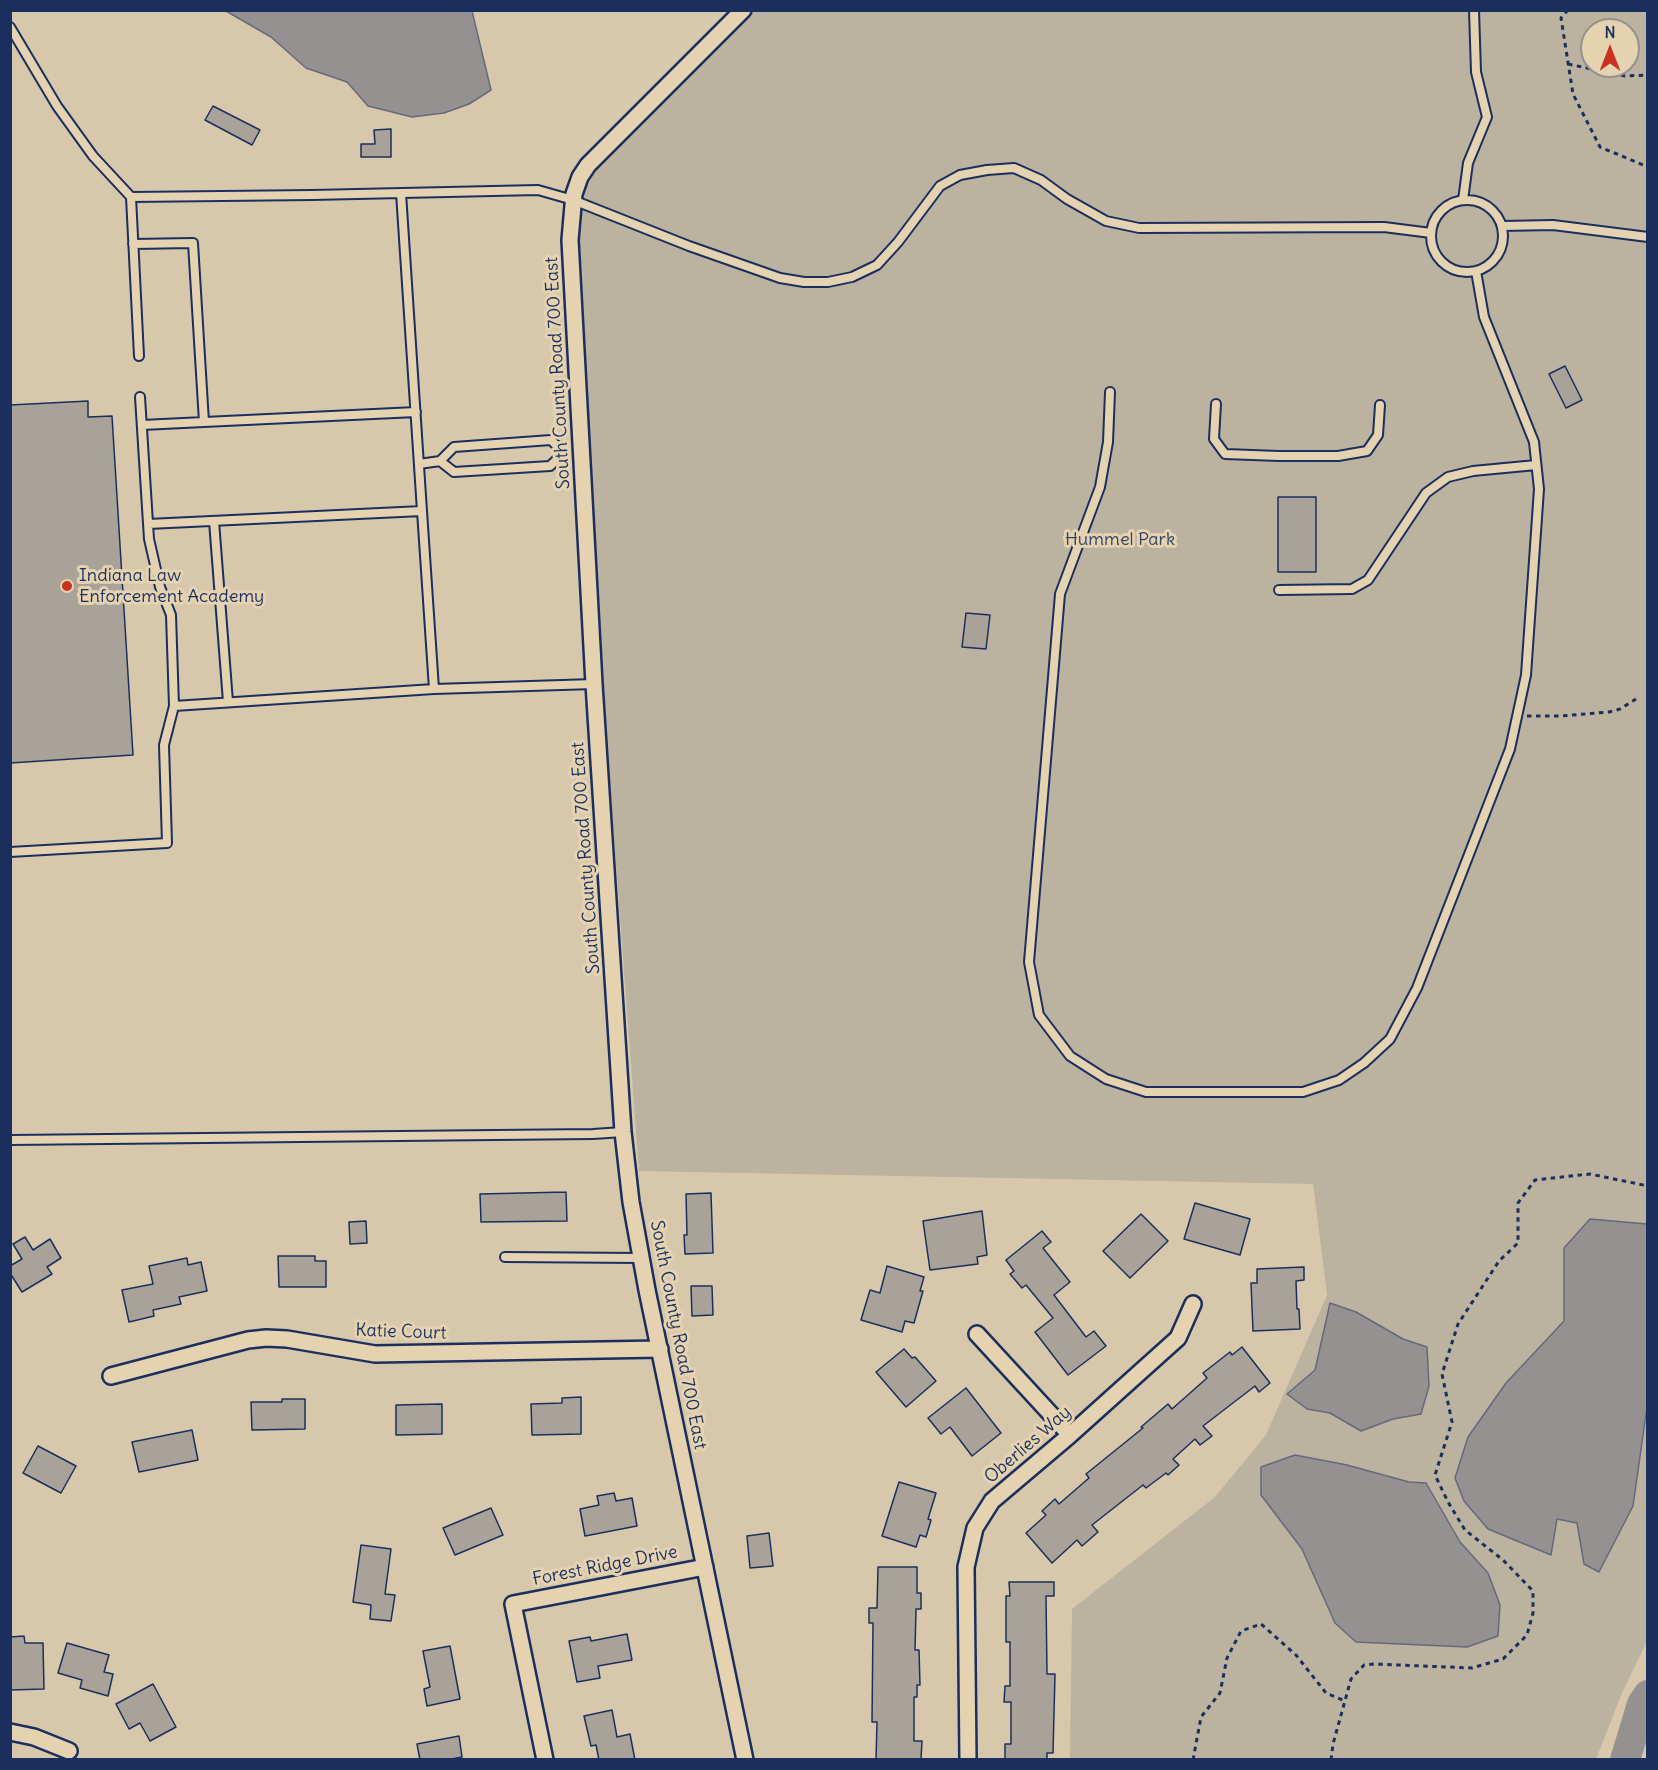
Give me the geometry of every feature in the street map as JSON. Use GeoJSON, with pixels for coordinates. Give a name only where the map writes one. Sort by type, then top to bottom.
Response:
{"type":"FeatureCollection","features":[{"type":"Feature","properties":{"kind":"street","name":"South County Road 700 East"},"geometry":{"type":"LineString","coordinates":[[743,10],[597,154],[580,177],[573,200],[570,240],[594,684],[623,1132],[631,1202],[745,1760]]}},
{"type":"Feature","properties":{"kind":"street","name":"Oberlies Way"},"geometry":{"type":"LineString","coordinates":[[968,1760],[966,1567],[975,1528],[992,1501],[1178,1338],[1193,1304]]}},
{"type":"Feature","properties":{"kind":"street"},"geometry":{"type":"LineString","coordinates":[[977,1334],[1070,1435]]}},
{"type":"Feature","properties":{"kind":"street","name":"Katie Court"},"geometry":{"type":"LineString","coordinates":[[111,1376],[248,1340],[266,1338],[287,1339],[375,1354],[660,1349]]}},
{"type":"Feature","properties":{"kind":"street","name":"Forest Ridge Drive"},"geometry":{"type":"LineString","coordinates":[[546,1760],[513,1604],[705,1567]]}},
{"type":"Feature","properties":{"kind":"street"},"geometry":{"type":"LineString","coordinates":[[10,1732],[34,1737],[69,1750]]}},
{"type":"Feature","properties":{"kind":"lane"},"geometry":{"type":"LineString","coordinates":[[1463,200],[1468,163],[1487,117],[1476,72],[1474,10]]}},
{"type":"Feature","properties":{"kind":"lane"},"geometry":{"type":"LineString","coordinates":[[10,27],[57,106],[93,156],[131,197],[139,356]]}},
{"type":"Feature","properties":{"kind":"lane"},"geometry":{"type":"LineString","coordinates":[[131,197],[538,190],[573,200],[689,246],[780,278],[804,282],[828,282],[852,277],[877,265],[898,242],[940,186],[960,175],[987,170],[1014,168],[1041,180],[1067,199],[1106,221],[1139,228],[1384,227],[1431,233]]}},
{"type":"Feature","properties":{"kind":"lane"},"geometry":{"type":"LineString","coordinates":[[400,193],[435,689]]}},
{"type":"Feature","properties":{"kind":"lane"},"geometry":{"type":"LineString","coordinates":[[1463,200],[1476,201],[1487,206],[1496,214],[1502,226],[1501,249],[1486,267],[1476,271],[1453,270],[1436,255],[1431,244],[1434,221],[1441,211],[1451,203],[1463,200]]}},
{"type":"Feature","properties":{"kind":"lane"},"geometry":{"type":"LineString","coordinates":[[1502,226],[1553,225],[1647,237]]}},
{"type":"Feature","properties":{"kind":"lane"},"geometry":{"type":"LineString","coordinates":[[134,244],[193,243],[204,422]]}},
{"type":"Feature","properties":{"kind":"lane"},"geometry":{"type":"LineString","coordinates":[[1110,392],[1108,442],[1100,487],[1060,594],[1029,962],[1039,1015],[1070,1056],[1106,1079],[1146,1092],[1303,1092],[1339,1080],[1364,1063],[1390,1039],[1417,988],[1510,749],[1526,675],[1539,489],[1534,442],[1484,317],[1476,271]]}},
{"type":"Feature","properties":{"kind":"lane"},"geometry":{"type":"LineString","coordinates":[[10,852],[167,843],[164,745],[174,706],[171,615],[160,587],[149,538],[140,397]]}},
{"type":"Feature","properties":{"kind":"lane"},"geometry":{"type":"LineString","coordinates":[[1216,404],[1214,439],[1225,454],[1279,456],[1338,456],[1367,451],[1378,435],[1380,405]]}},
{"type":"Feature","properties":{"kind":"lane"},"geometry":{"type":"LineString","coordinates":[[142,425],[416,412]]}},
{"type":"Feature","properties":{"kind":"lane"},"geometry":{"type":"LineString","coordinates":[[419,464],[440,461],[454,447],[551,440],[564,453]]}},
{"type":"Feature","properties":{"kind":"lane"},"geometry":{"type":"LineString","coordinates":[[440,461],[454,471],[550,466],[564,453],[582,452]]}},
{"type":"Feature","properties":{"kind":"lane"},"geometry":{"type":"LineString","coordinates":[[1280,590],[1352,589],[1368,580],[1426,494],[1448,477],[1473,471],[1536,465]]}},
{"type":"Feature","properties":{"kind":"lane"},"geometry":{"type":"LineString","coordinates":[[148,524],[422,511]]}},
{"type":"Feature","properties":{"kind":"lane"},"geometry":{"type":"LineString","coordinates":[[214,521],[228,702]]}},
{"type":"Feature","properties":{"kind":"lane"},"geometry":{"type":"LineString","coordinates":[[174,706],[435,689],[594,684]]}},
{"type":"Feature","properties":{"kind":"lane"},"geometry":{"type":"LineString","coordinates":[[10,1140],[623,1132]]}},
{"type":"Feature","properties":{"kind":"lane"},"geometry":{"type":"LineString","coordinates":[[505,1257],[641,1258]]}},
{"type":"Feature","properties":{"kind":"path"},"geometry":{"type":"LineString","coordinates":[[1568,10],[1561,18],[1573,94],[1600,147],[1647,167]]}},
{"type":"Feature","properties":{"kind":"path"},"geometry":{"type":"LineString","coordinates":[[1568,64],[1625,76],[1647,75]]}},
{"type":"Feature","properties":{"kind":"path"},"geometry":{"type":"LineString","coordinates":[[1517,715],[1561,716],[1609,712],[1620,709],[1636,699]]}},
{"type":"Feature","properties":{"kind":"path"},"geometry":{"type":"LineString","coordinates":[[1331,1760],[1333,1744],[1351,1679],[1364,1665],[1472,1668],[1503,1659],[1527,1635],[1533,1613],[1533,1591],[1503,1560],[1465,1530],[1448,1502],[1436,1475],[1452,1422],[1442,1374],[1458,1324],[1498,1262],[1518,1243],[1518,1203],[1535,1180],[1590,1174],[1647,1186]]}},
{"type":"Feature","properties":{"kind":"path"},"geometry":{"type":"LineString","coordinates":[[1193,1760],[1201,1717],[1220,1693],[1227,1658],[1241,1631],[1261,1624],[1296,1655],[1326,1693],[1346,1701]]}},
{"type":"Feature","properties":{"kind":"green space","name":"Hummel Park"},"geometry":{"type":"Polygon","coordinates":[[[740,11],[1647,11],[1648,1639],[1622,1693],[1596,1759],[1070,1759],[1072,1609],[1215,1497],[1266,1435],[1327,1295],[1313,1184],[639,1171],[572,275],[581,199],[608,144],[740,11]]]}},
{"type":"Feature","properties":{"kind":"shaded area"},"geometry":{"type":"Polygon","coordinates":[[[226,11],[472,11],[491,90],[469,104],[444,113],[412,117],[368,106],[347,82],[306,68],[271,37],[226,11]]]}},
{"type":"Feature","properties":{"kind":"shaded area"},"geometry":{"type":"Polygon","coordinates":[[[1590,1219],[1647,1224],[1648,1232],[1648,1400],[1633,1506],[1599,1572],[1584,1564],[1577,1523],[1557,1519],[1551,1555],[1488,1529],[1464,1501],[1455,1478],[1468,1437],[1506,1383],[1564,1321],[1564,1248],[1590,1219]]]}},
{"type":"Feature","properties":{"kind":"shaded area"},"geometry":{"type":"Polygon","coordinates":[[[1330,1303],[1356,1312],[1403,1339],[1427,1347],[1429,1386],[1421,1414],[1393,1419],[1361,1431],[1330,1413],[1307,1409],[1287,1394],[1315,1370],[1330,1303]]]}},
{"type":"Feature","properties":{"kind":"shaded area"},"geometry":{"type":"Polygon","coordinates":[[[1295,1455],[1347,1465],[1409,1482],[1426,1483],[1460,1542],[1488,1573],[1500,1605],[1498,1636],[1467,1647],[1356,1642],[1335,1623],[1302,1549],[1261,1495],[1261,1467],[1295,1455]]]}},
{"type":"Feature","properties":{"kind":"building"},"geometry":{"type":"Polygon","coordinates":[[[213,106],[260,130],[252,145],[205,120],[213,106]]]}},
{"type":"Feature","properties":{"kind":"building"},"geometry":{"type":"Polygon","coordinates":[[[391,129],[391,157],[361,157],[361,144],[375,144],[374,130],[391,129]]]}},
{"type":"Feature","properties":{"kind":"building"},"geometry":{"type":"Polygon","coordinates":[[[1565,366],[1582,400],[1566,408],[1549,374],[1565,366]]]}},
{"type":"Feature","properties":{"kind":"building","name":"Indiana Law Enforcement Academy"},"geometry":{"type":"Polygon","coordinates":[[[88,401],[88,417],[112,416],[133,755],[10,763],[10,405],[88,401]]]}},
{"type":"Feature","properties":{"kind":"building"},"geometry":{"type":"Polygon","coordinates":[[[1278,497],[1316,497],[1316,572],[1278,572],[1278,497]]]}},
{"type":"Feature","properties":{"kind":"building"},"geometry":{"type":"Polygon","coordinates":[[[966,613],[990,615],[986,649],[962,647],[966,613]]]}},
{"type":"Feature","properties":{"kind":"building"},"geometry":{"type":"Polygon","coordinates":[[[566,1192],[567,1221],[481,1222],[480,1194],[566,1192]]]}},
{"type":"Feature","properties":{"kind":"building"},"geometry":{"type":"Polygon","coordinates":[[[711,1193],[713,1253],[685,1254],[686,1194],[711,1193]]]}},
{"type":"Feature","properties":{"kind":"building"},"geometry":{"type":"Polygon","coordinates":[[[1195,1203],[1250,1219],[1240,1255],[1184,1239],[1195,1203]]]}},
{"type":"Feature","properties":{"kind":"building"},"geometry":{"type":"Polygon","coordinates":[[[982,1211],[987,1255],[977,1257],[978,1264],[930,1270],[923,1221],[982,1211]]]}},
{"type":"Feature","properties":{"kind":"building"},"geometry":{"type":"Polygon","coordinates":[[[1141,1214],[1168,1241],[1130,1278],[1103,1251],[1141,1214]]]}},
{"type":"Feature","properties":{"kind":"building"},"geometry":{"type":"Polygon","coordinates":[[[366,1221],[367,1243],[350,1244],[349,1222],[366,1221]]]}},
{"type":"Feature","properties":{"kind":"building"},"geometry":{"type":"Polygon","coordinates":[[[1042,1231],[1051,1242],[1043,1248],[1070,1282],[1054,1295],[1086,1337],[1094,1331],[1106,1346],[1068,1375],[1035,1332],[1053,1318],[1026,1285],[1022,1288],[1010,1274],[1014,1271],[1006,1260],[1042,1231]]]}},
{"type":"Feature","properties":{"kind":"building"},"geometry":{"type":"Polygon","coordinates":[[[25,1237],[33,1250],[50,1239],[61,1258],[47,1267],[52,1274],[22,1292],[10,1273],[10,1266],[22,1259],[13,1244],[25,1237]]]}},
{"type":"Feature","properties":{"kind":"building"},"geometry":{"type":"Polygon","coordinates":[[[278,1256],[315,1256],[315,1261],[326,1261],[326,1287],[279,1287],[278,1256]]]}},
{"type":"Feature","properties":{"kind":"building"},"geometry":{"type":"Polygon","coordinates":[[[187,1258],[188,1265],[201,1262],[207,1291],[179,1297],[181,1304],[153,1310],[154,1316],[129,1322],[122,1290],[153,1284],[149,1266],[187,1258]]]}},
{"type":"Feature","properties":{"kind":"building"},"geometry":{"type":"Polygon","coordinates":[[[887,1266],[924,1277],[920,1291],[923,1291],[914,1323],[905,1321],[902,1332],[861,1320],[870,1290],[880,1293],[887,1266]]]}},
{"type":"Feature","properties":{"kind":"building"},"geometry":{"type":"Polygon","coordinates":[[[1304,1267],[1304,1280],[1296,1281],[1300,1329],[1253,1331],[1251,1283],[1257,1283],[1257,1269],[1304,1267]]]}},
{"type":"Feature","properties":{"kind":"building"},"geometry":{"type":"Polygon","coordinates":[[[691,1286],[712,1286],[713,1315],[692,1316],[691,1286]]]}},
{"type":"Feature","properties":{"kind":"building"},"geometry":{"type":"Polygon","coordinates":[[[1242,1347],[1270,1383],[1259,1392],[1255,1386],[1203,1426],[1212,1436],[1200,1445],[1195,1439],[1173,1459],[1179,1465],[1168,1475],[1166,1473],[1146,1488],[1143,1485],[1092,1525],[1098,1532],[1082,1546],[1077,1540],[1052,1563],[1026,1533],[1046,1515],[1042,1511],[1055,1499],[1059,1504],[1089,1478],[1086,1474],[1143,1428],[1141,1427],[1168,1404],[1172,1409],[1207,1378],[1203,1373],[1230,1352],[1232,1355],[1242,1347]]]}},
{"type":"Feature","properties":{"kind":"building"},"geometry":{"type":"Polygon","coordinates":[[[904,1349],[912,1358],[915,1357],[936,1381],[906,1407],[876,1372],[904,1349]]]}},
{"type":"Feature","properties":{"kind":"building"},"geometry":{"type":"Polygon","coordinates":[[[966,1388],[1001,1433],[972,1456],[950,1427],[941,1434],[928,1418],[966,1388]]]}},
{"type":"Feature","properties":{"kind":"building"},"geometry":{"type":"Polygon","coordinates":[[[581,1397],[581,1434],[532,1435],[531,1404],[562,1403],[562,1398],[581,1397]]]}},
{"type":"Feature","properties":{"kind":"building"},"geometry":{"type":"Polygon","coordinates":[[[282,1399],[305,1399],[305,1429],[252,1430],[251,1402],[282,1402],[282,1399]]]}},
{"type":"Feature","properties":{"kind":"building"},"geometry":{"type":"Polygon","coordinates":[[[442,1404],[442,1434],[396,1435],[396,1405],[442,1404]]]}},
{"type":"Feature","properties":{"kind":"building"},"geometry":{"type":"Polygon","coordinates":[[[192,1430],[198,1460],[139,1472],[132,1442],[192,1430]]]}},
{"type":"Feature","properties":{"kind":"building"},"geometry":{"type":"Polygon","coordinates":[[[38,1446],[76,1466],[61,1493],[23,1473],[38,1446]]]}},
{"type":"Feature","properties":{"kind":"building"},"geometry":{"type":"Polygon","coordinates":[[[899,1482],[936,1493],[928,1519],[931,1520],[926,1537],[920,1535],[916,1547],[882,1536],[899,1482]]]}},
{"type":"Feature","properties":{"kind":"building"},"geometry":{"type":"Polygon","coordinates":[[[614,1493],[616,1501],[632,1498],[637,1526],[585,1536],[580,1509],[599,1505],[597,1496],[614,1493]]]}},
{"type":"Feature","properties":{"kind":"building"},"geometry":{"type":"Polygon","coordinates":[[[491,1508],[503,1535],[455,1555],[443,1528],[491,1508]]]}},
{"type":"Feature","properties":{"kind":"building"},"geometry":{"type":"Polygon","coordinates":[[[769,1533],[773,1566],[750,1568],[747,1536],[769,1533]]]}},
{"type":"Feature","properties":{"kind":"building"},"geometry":{"type":"Polygon","coordinates":[[[361,1545],[391,1549],[385,1594],[395,1595],[391,1621],[370,1619],[371,1605],[353,1602],[361,1545]]]}},
{"type":"Feature","properties":{"kind":"building"},"geometry":{"type":"Polygon","coordinates":[[[878,1567],[917,1567],[917,1593],[921,1593],[921,1609],[916,1609],[915,1650],[919,1650],[920,1685],[917,1685],[917,1697],[914,1697],[914,1741],[922,1741],[921,1759],[876,1760],[877,1722],[872,1722],[873,1623],[869,1623],[869,1608],[877,1608],[878,1567]]]}},
{"type":"Feature","properties":{"kind":"building"},"geometry":{"type":"Polygon","coordinates":[[[1009,1582],[1054,1582],[1054,1596],[1046,1596],[1047,1674],[1055,1674],[1053,1753],[1047,1753],[1047,1760],[1005,1760],[1005,1744],[1011,1744],[1011,1702],[1004,1702],[1005,1686],[1010,1686],[1010,1642],[1006,1642],[1006,1596],[1010,1596],[1009,1582]]]}},
{"type":"Feature","properties":{"kind":"building"},"geometry":{"type":"Polygon","coordinates":[[[627,1634],[632,1660],[598,1666],[600,1678],[577,1682],[569,1641],[590,1637],[591,1641],[627,1634]]]}},
{"type":"Feature","properties":{"kind":"building"},"geometry":{"type":"Polygon","coordinates":[[[24,1636],[25,1643],[43,1643],[44,1689],[10,1690],[10,1637],[24,1636]]]}},
{"type":"Feature","properties":{"kind":"building"},"geometry":{"type":"Polygon","coordinates":[[[67,1643],[109,1655],[104,1672],[113,1674],[108,1696],[80,1688],[82,1680],[58,1673],[67,1643]]]}},
{"type":"Feature","properties":{"kind":"building"},"geometry":{"type":"Polygon","coordinates":[[[450,1646],[460,1699],[427,1706],[424,1689],[430,1687],[423,1651],[450,1646]]]}},
{"type":"Feature","properties":{"kind":"building"},"geometry":{"type":"Polygon","coordinates":[[[153,1684],[176,1727],[150,1741],[140,1723],[129,1729],[116,1704],[153,1684]]]}},
{"type":"Feature","properties":{"kind":"building"},"geometry":{"type":"Polygon","coordinates":[[[612,1710],[617,1737],[630,1734],[635,1760],[599,1760],[596,1745],[591,1746],[584,1716],[612,1710]]]}},
{"type":"Feature","properties":{"kind":"building"},"geometry":{"type":"Polygon","coordinates":[[[459,1736],[462,1757],[446,1760],[420,1760],[417,1744],[459,1736]]]}},
{"type":"Feature","properties":{"kind":"waterway"},"geometry":{"type":"LineString","coordinates":[[1625,1760],[1642,1704],[1648,1695]]}},
{"type":"Feature","properties":{"kind":"place","name":"Indiana Law Enforcement Academy"},"geometry":{"type":"Point","coordinates":[67,586]}}]}
